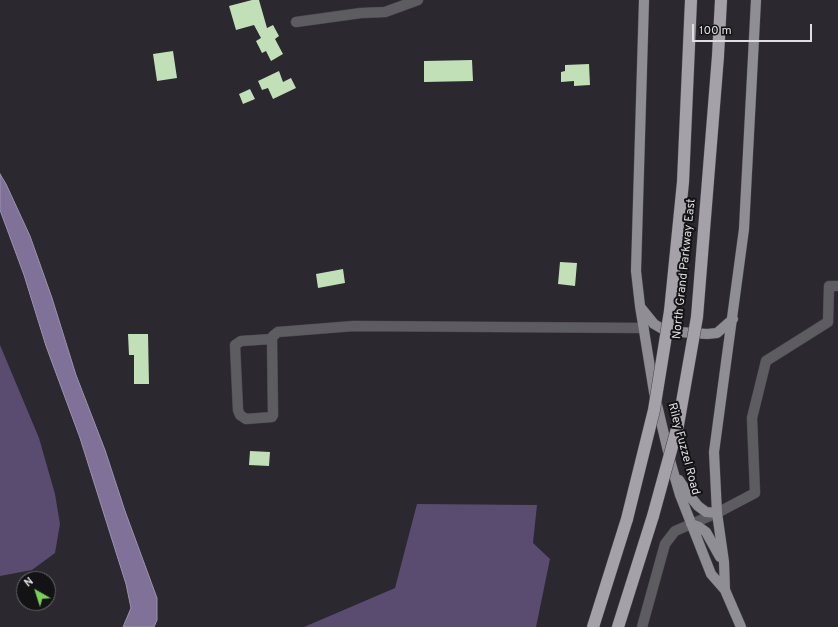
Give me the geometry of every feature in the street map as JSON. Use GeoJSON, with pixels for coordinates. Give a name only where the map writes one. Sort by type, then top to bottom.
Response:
{"type":"FeatureCollection","features":[{"type":"Feature","properties":{"kind":"highway","name":"North Grand Parkway East"},"geometry":{"type":"LineString","coordinates":[[593,627],[627,519],[654,410],[670,311],[683,182],[691,0]]}},
{"type":"Feature","properties":{"kind":"highway","name":"North Grand Parkway East"},"geometry":{"type":"LineString","coordinates":[[618,627],[653,516],[678,425],[697,317],[718,56],[721,0]]}},
{"type":"Feature","properties":{"kind":"main road"},"geometry":{"type":"LineString","coordinates":[[644,0],[636,271],[640,306],[654,324],[666,331],[707,334],[717,333],[733,319],[744,229],[756,0]]}},
{"type":"Feature","properties":{"kind":"main road","name":"Riley Fuzzel Road"},"geometry":{"type":"LineString","coordinates":[[640,306],[654,392],[671,464],[691,524],[711,574],[725,590],[741,627]]}},
{"type":"Feature","properties":{"kind":"main road","name":"Riley Fuzzel Road"},"geometry":{"type":"LineString","coordinates":[[725,590],[724,562],[717,513],[714,452],[733,319]]}},
{"type":"Feature","properties":{"kind":"main road"},"geometry":{"type":"LineString","coordinates":[[671,464],[685,489],[698,506],[706,512],[717,513]]}},
{"type":"Feature","properties":{"kind":"main road"},"geometry":{"type":"LineString","coordinates":[[691,524],[706,532],[724,562]]}},
{"type":"Feature","properties":{"kind":"street"},"geometry":{"type":"LineString","coordinates":[[296,22],[360,13],[386,12],[418,0]]}},
{"type":"Feature","properties":{"kind":"street"},"geometry":{"type":"LineString","coordinates":[[642,627],[665,544],[676,531],[717,513],[755,492],[752,418],[766,361],[828,322],[833,310],[829,286],[838,286]]}},
{"type":"Feature","properties":{"kind":"street"},"geometry":{"type":"LineString","coordinates":[[272,339],[240,341],[234,345],[238,410],[240,415],[246,419],[272,417],[273,415],[272,339],[278,332],[354,326],[644,328]]}},
{"type":"Feature","properties":{"kind":"shaded area"},"geometry":{"type":"Polygon","coordinates":[[[0,174],[30,236],[52,298],[76,375],[105,450],[125,511],[157,598],[157,620],[154,627],[123,627],[131,608],[126,584],[80,438],[46,346],[24,275],[0,210],[0,174]]]}},
{"type":"Feature","properties":{"kind":"shaded area"},"geometry":{"type":"Polygon","coordinates":[[[0,345],[39,438],[55,494],[60,524],[55,553],[32,570],[16,571],[16,573],[0,576],[0,345]]]}},
{"type":"Feature","properties":{"kind":"shaded area"},"geometry":{"type":"Polygon","coordinates":[[[417,504],[537,505],[533,543],[550,559],[536,627],[304,627],[395,588],[417,504]]]}},
{"type":"Feature","properties":{"kind":"building"},"geometry":{"type":"Polygon","coordinates":[[[252,0],[259,0],[267,28],[273,25],[279,36],[275,39],[283,54],[271,61],[266,51],[262,53],[256,41],[261,38],[254,25],[236,30],[229,6],[252,0]]]}},
{"type":"Feature","properties":{"kind":"building"},"geometry":{"type":"Polygon","coordinates":[[[173,51],[177,78],[157,81],[153,54],[173,51]]]}},
{"type":"Feature","properties":{"kind":"building"},"geometry":{"type":"Polygon","coordinates":[[[472,60],[473,81],[424,82],[424,61],[472,60]]]}},
{"type":"Feature","properties":{"kind":"building"},"geometry":{"type":"Polygon","coordinates":[[[589,64],[590,85],[574,86],[574,81],[561,82],[561,72],[565,71],[565,65],[589,64]]]}},
{"type":"Feature","properties":{"kind":"building"},"geometry":{"type":"Polygon","coordinates":[[[279,71],[283,82],[291,78],[296,88],[273,99],[268,88],[262,90],[258,81],[279,71]]]}},
{"type":"Feature","properties":{"kind":"building"},"geometry":{"type":"Polygon","coordinates":[[[250,89],[255,99],[243,104],[239,94],[250,89]]]}},
{"type":"Feature","properties":{"kind":"building"},"geometry":{"type":"Polygon","coordinates":[[[560,262],[577,263],[575,286],[558,284],[560,262]]]}},
{"type":"Feature","properties":{"kind":"building"},"geometry":{"type":"Polygon","coordinates":[[[343,269],[345,283],[318,288],[316,274],[343,269]]]}},
{"type":"Feature","properties":{"kind":"building"},"geometry":{"type":"Polygon","coordinates":[[[128,334],[148,334],[149,384],[134,384],[134,355],[129,355],[128,334]]]}},
{"type":"Feature","properties":{"kind":"building"},"geometry":{"type":"Polygon","coordinates":[[[250,451],[270,452],[269,466],[249,465],[250,451]]]}}]}
